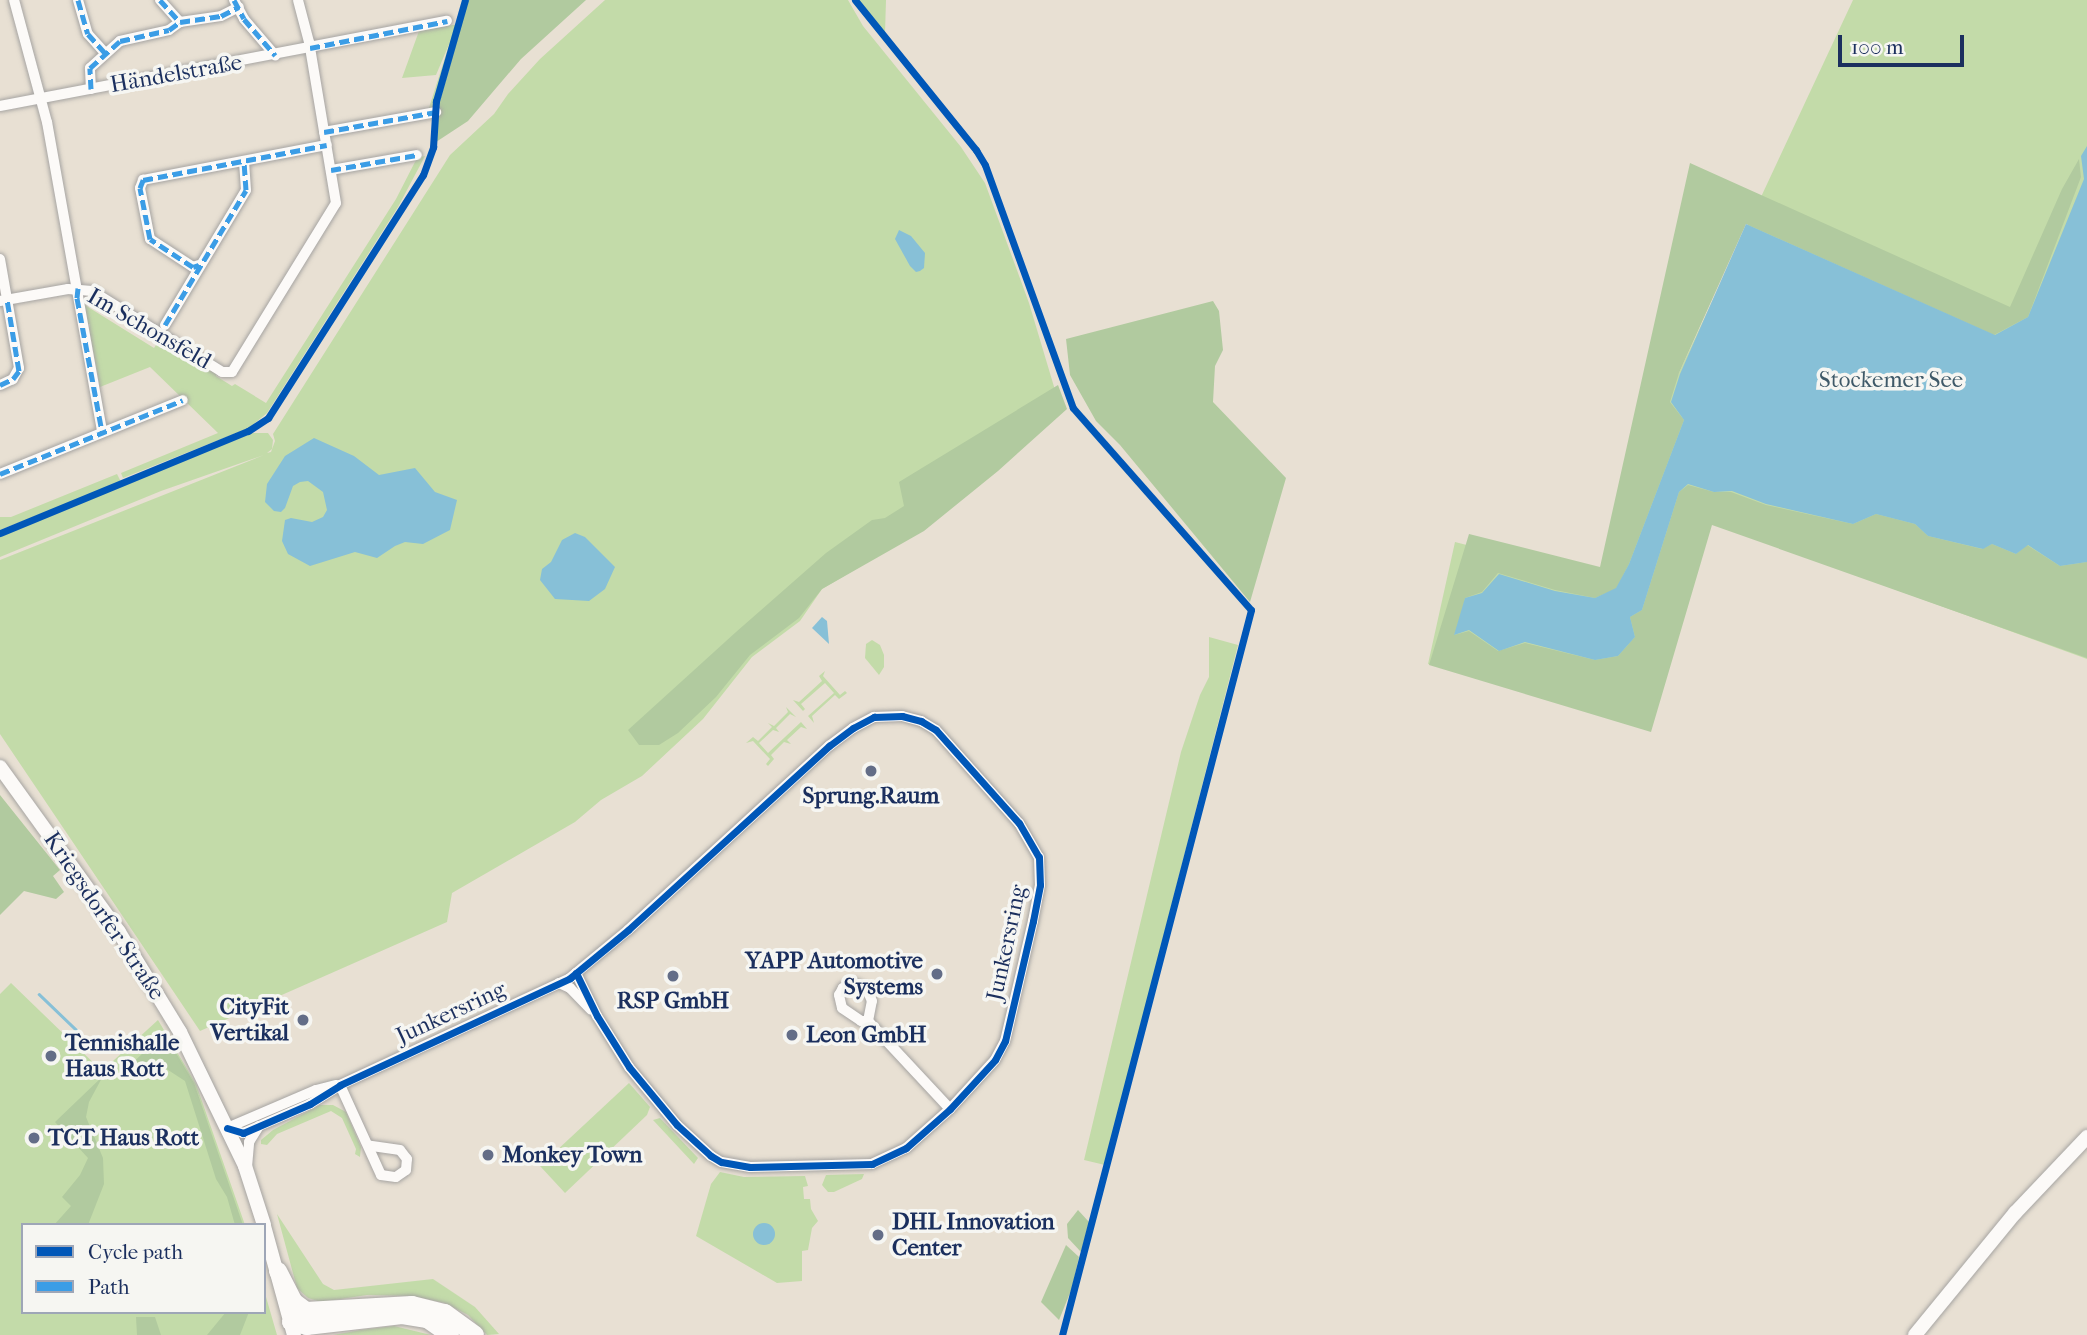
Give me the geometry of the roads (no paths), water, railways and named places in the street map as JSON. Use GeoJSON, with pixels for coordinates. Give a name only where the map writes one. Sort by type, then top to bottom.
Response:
{"type":"FeatureCollection","features":[{"type":"Feature","properties":{"kind":"highway"},"geometry":{"type":"LineString","coordinates":[[278,1271],[294,1302],[306,1311],[412,1305],[445,1313],[475,1335]]}},
{"type":"Feature","properties":{"kind":"highway"},"geometry":{"type":"LineString","coordinates":[[293,1329],[306,1311]]}},
{"type":"Feature","properties":{"kind":"highway"},"geometry":{"type":"LineString","coordinates":[[293,1329],[340,1321],[415,1316],[438,1324],[450,1335]]}},
{"type":"Feature","properties":{"kind":"highway"},"geometry":{"type":"LineString","coordinates":[[316,1335],[322,1329],[340,1321]]}},
{"type":"Feature","properties":{"kind":"main road","name":"Kriegsdorfer Straße"},"geometry":{"type":"LineString","coordinates":[[0,767],[141,966],[197,1062],[248,1174],[263,1223]]}},
{"type":"Feature","properties":{"kind":"main road"},"geometry":{"type":"LineString","coordinates":[[1915,1335],[2015,1213],[2087,1137]]}},
{"type":"Feature","properties":{"kind":"main road","name":"Kriegsdorfer Straße"},"geometry":{"type":"LineString","coordinates":[[266,1232],[293,1329]]}},
{"type":"Feature","properties":{"kind":"street"},"geometry":{"type":"LineString","coordinates":[[14,0],[42,98],[102,432]]}},
{"type":"Feature","properties":{"kind":"street"},"geometry":{"type":"LineString","coordinates":[[78,0],[88,34],[106,53]]}},
{"type":"Feature","properties":{"kind":"street"},"geometry":{"type":"LineString","coordinates":[[160,0],[180,22]]}},
{"type":"Feature","properties":{"kind":"street"},"geometry":{"type":"LineString","coordinates":[[298,0],[310,48]]}},
{"type":"Feature","properties":{"kind":"street"},"geometry":{"type":"LineString","coordinates":[[91,89],[90,68],[120,41],[169,30],[180,22],[220,16],[237,4],[244,19],[275,55]]}},
{"type":"Feature","properties":{"kind":"street","name":"Händelstraße"},"geometry":{"type":"LineString","coordinates":[[0,106],[447,21]]}},
{"type":"Feature","properties":{"kind":"street","name":"Im Schonsfeld"},"geometry":{"type":"LineString","coordinates":[[4,300],[78,288],[92,291],[229,374],[335,207],[337,197],[310,48]]}},
{"type":"Feature","properties":{"kind":"street"},"geometry":{"type":"LineString","coordinates":[[324,132],[436,112]]}},
{"type":"Feature","properties":{"kind":"street"},"geometry":{"type":"LineString","coordinates":[[199,265],[193,267],[150,239],[140,184],[148,177],[327,145]]}},
{"type":"Feature","properties":{"kind":"street"},"geometry":{"type":"LineString","coordinates":[[331,170],[417,155]]}},
{"type":"Feature","properties":{"kind":"street"},"geometry":{"type":"LineString","coordinates":[[165,325],[248,187],[244,161]]}},
{"type":"Feature","properties":{"kind":"street"},"geometry":{"type":"LineString","coordinates":[[0,259],[4,300],[19,371],[13,379],[0,385]]}},
{"type":"Feature","properties":{"kind":"street"},"geometry":{"type":"LineString","coordinates":[[0,474],[183,400]]}},
{"type":"Feature","properties":{"kind":"street","name":"Junkersring"},"geometry":{"type":"LineString","coordinates":[[228,1128],[243,1133],[310,1104],[340,1085],[576,973],[628,930],[842,735],[883,715],[921,721],[936,730],[1019,823],[1039,857],[1040,885],[1005,1041],[995,1060],[950,1109],[906,1147],[872,1164],[731,1165],[702,1149],[677,1125],[629,1067],[597,1016],[576,973]]}},
{"type":"Feature","properties":{"kind":"street","name":"Junkersring"},"geometry":{"type":"LineString","coordinates":[[559,983],[570,988],[597,1016]]}},
{"type":"Feature","properties":{"kind":"street"},"geometry":{"type":"LineString","coordinates":[[869,1021],[950,1109]]}},
{"type":"Feature","properties":{"kind":"street"},"geometry":{"type":"LineString","coordinates":[[340,1085],[370,1146]]}},
{"type":"Feature","properties":{"kind":"street","name":"Junkersring"},"geometry":{"type":"LineString","coordinates":[[228,1128],[316,1090],[340,1085]]}},
{"type":"Feature","properties":{"kind":"street"},"geometry":{"type":"LineString","coordinates":[[248,1174],[247,1147],[261,1125]]}},
{"type":"Feature","properties":{"kind":"water","name":"Stockemer See"},"geometry":{"type":"Polygon","coordinates":[[[2087,146],[2087,562],[2060,566],[2028,545],[2016,554],[1992,544],[1983,549],[1928,536],[1915,524],[1876,514],[1853,524],[1766,504],[1732,491],[1714,492],[1688,484],[1679,492],[1642,610],[1630,617],[1635,637],[1618,656],[1595,660],[1525,642],[1499,651],[1469,630],[1454,635],[1465,598],[1482,593],[1499,574],[1555,591],[1595,598],[1616,588],[1629,564],[1684,420],[1671,402],[1680,374],[1746,224],[1995,335],[2028,317],[2084,179],[2081,156],[2087,146]]]}},
{"type":"Feature","properties":{"kind":"water"},"geometry":{"type":"Polygon","coordinates":[[[899,230],[911,236],[925,253],[924,268],[920,271],[916,272],[910,266],[895,239],[899,230]]]}},
{"type":"Feature","properties":{"kind":"water"},"geometry":{"type":"Polygon","coordinates":[[[314,438],[354,456],[379,475],[415,468],[435,492],[457,500],[450,530],[423,544],[405,542],[377,558],[355,552],[310,566],[288,554],[282,541],[285,520],[291,518],[312,522],[323,517],[327,510],[323,492],[308,481],[300,482],[293,486],[285,508],[281,512],[274,511],[265,502],[267,484],[285,456],[314,438]]]}},
{"type":"Feature","properties":{"kind":"water"},"geometry":{"type":"Polygon","coordinates":[[[575,533],[585,537],[615,567],[605,589],[589,601],[555,599],[540,580],[542,569],[551,562],[562,540],[575,533]]]}},
{"type":"Feature","properties":{"kind":"water"},"geometry":{"type":"Polygon","coordinates":[[[822,617],[827,621],[829,644],[812,628],[822,617]]]}},
{"type":"Feature","properties":{"kind":"water"},"geometry":{"type":"Polygon","coordinates":[[[764,1223],[774,1230],[775,1234],[768,1244],[764,1245],[754,1238],[753,1234],[760,1224],[764,1223]]]}},
{"type":"Feature","properties":{"kind":"waterway"},"geometry":{"type":"LineString","coordinates":[[39,994],[88,1041]]}},
{"type":"Feature","properties":{"kind":"place","name":"Sprung.Raum"},"geometry":{"type":"Point","coordinates":[871,771]}},
{"type":"Feature","properties":{"kind":"place","name":"YAPP Automotive Systems"},"geometry":{"type":"Point","coordinates":[937,974]}},
{"type":"Feature","properties":{"kind":"place","name":"RSP GmbH"},"geometry":{"type":"Point","coordinates":[673,976]}},
{"type":"Feature","properties":{"kind":"place","name":"CityFit Vertikal"},"geometry":{"type":"Point","coordinates":[303,1020]}},
{"type":"Feature","properties":{"kind":"place","name":"Leon GmbH"},"geometry":{"type":"Point","coordinates":[792,1035]}},
{"type":"Feature","properties":{"kind":"place","name":"Tennishalle Haus Rott"},"geometry":{"type":"Point","coordinates":[51,1056]}},
{"type":"Feature","properties":{"kind":"place","name":"TCT Haus Rott"},"geometry":{"type":"Point","coordinates":[34,1138]}},
{"type":"Feature","properties":{"kind":"place","name":"Monkey Town"},"geometry":{"type":"Point","coordinates":[488,1155]}},
{"type":"Feature","properties":{"kind":"place","name":"DHL Innovation Center"},"geometry":{"type":"Point","coordinates":[878,1235]}}]}
